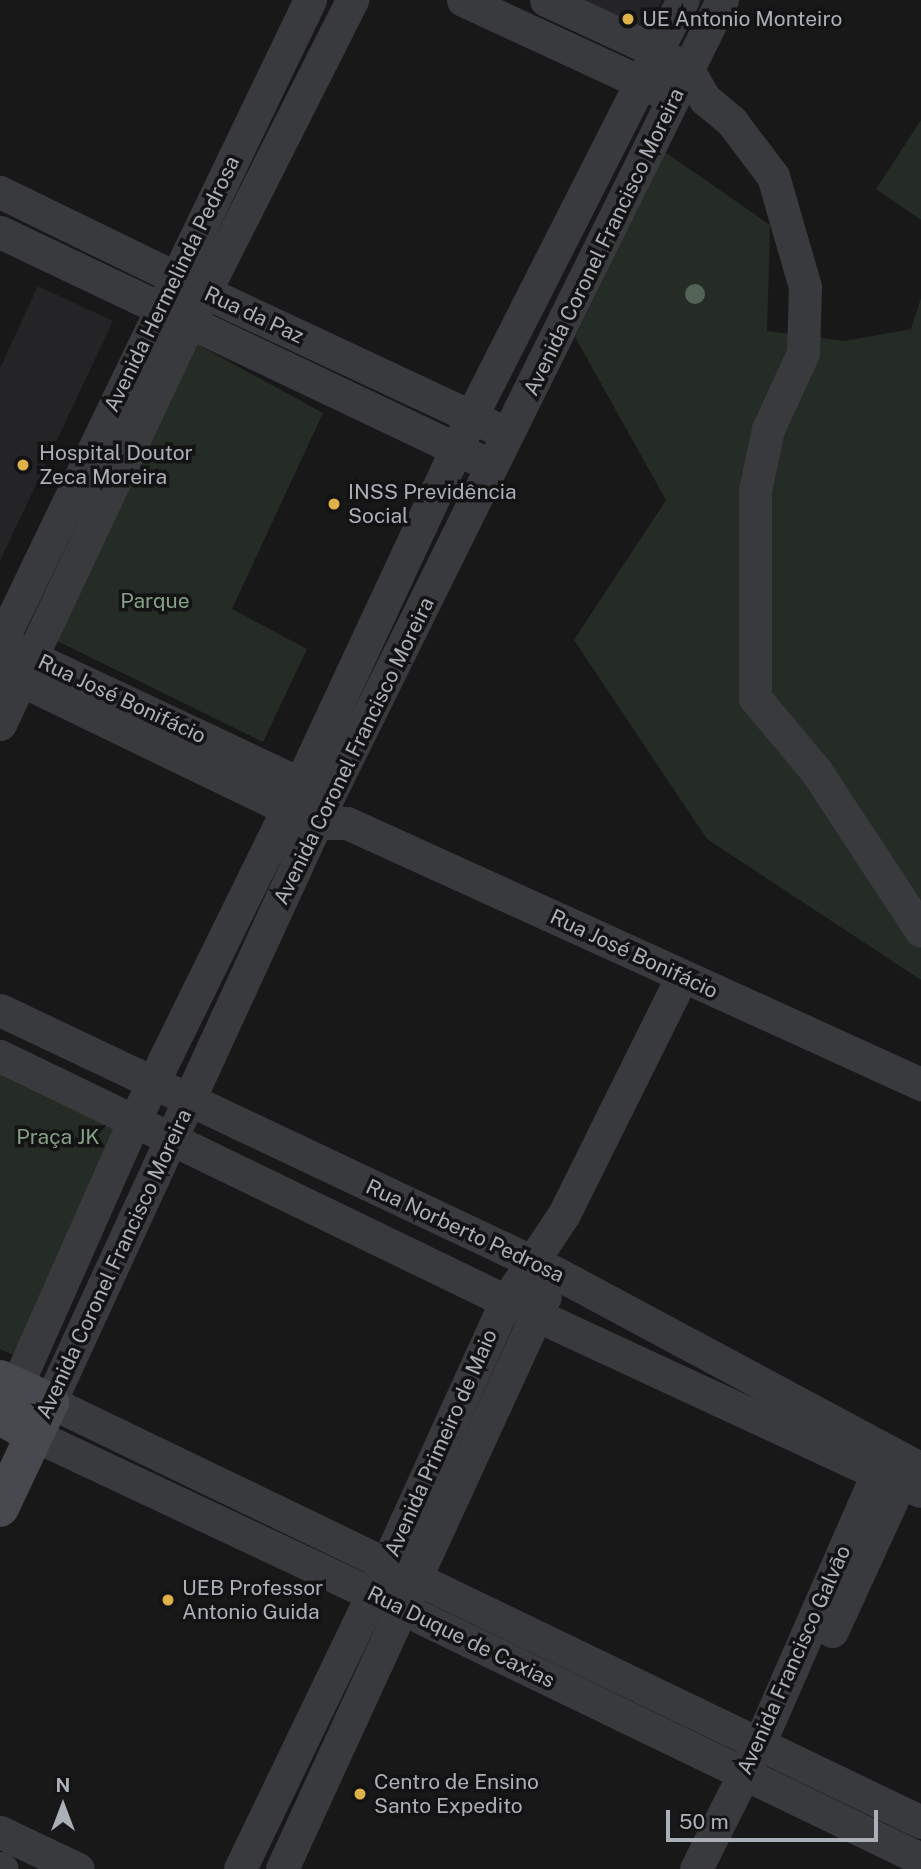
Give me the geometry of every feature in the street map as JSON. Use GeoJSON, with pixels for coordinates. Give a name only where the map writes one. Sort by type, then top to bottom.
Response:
{"type":"FeatureCollection","features":[{"type":"Feature","properties":{"kind":"street","name":"Avenida Hermelinda Pedrosa"},"geometry":{"type":"LineString","coordinates":[[0,643],[185,306],[175,276],[310,0]]}},
{"type":"Feature","properties":{"kind":"street"},"geometry":{"type":"LineString","coordinates":[[0,724],[17,669],[185,306],[352,0]]}},
{"type":"Feature","properties":{"kind":"street"},"geometry":{"type":"LineString","coordinates":[[463,0],[639,82],[689,89]]}},
{"type":"Feature","properties":{"kind":"street"},"geometry":{"type":"LineString","coordinates":[[547,0],[658,52],[689,89],[732,122],[773,176],[805,287],[803,354],[768,429],[755,490],[755,698],[816,771],[921,931]]}},
{"type":"Feature","properties":{"kind":"street","name":"Avenida Coronel Francisco Moreira"},"geometry":{"type":"LineString","coordinates":[[0,1508],[170,1138],[190,1101],[316,807],[456,449],[639,82],[658,52],[683,0]]}},
{"type":"Feature","properties":{"kind":"street","name":"Avenida Coronel Francisco Moreira"},"geometry":{"type":"LineString","coordinates":[[3,1403],[135,1119],[154,1082],[316,807],[689,89],[722,0]]}},
{"type":"Feature","properties":{"kind":"street"},"geometry":{"type":"LineString","coordinates":[[0,192],[175,276]]}},
{"type":"Feature","properties":{"kind":"street","name":"Rua da Paz"},"geometry":{"type":"LineString","coordinates":[[0,232],[509,434]]}},
{"type":"Feature","properties":{"kind":"street","name":"Rua da Paz"},"geometry":{"type":"LineString","coordinates":[[185,306],[493,467]]}},
{"type":"Feature","properties":{"kind":"street","name":"Rua José Bonifácio"},"geometry":{"type":"LineString","coordinates":[[0,643],[17,669],[921,1084]]}},
{"type":"Feature","properties":{"kind":"street","name":"Avenida Primeiro de Maio"},"geometry":{"type":"LineString","coordinates":[[240,1869],[536,1314],[543,1267],[564,1214],[682,976]]}},
{"type":"Feature","properties":{"kind":"street","name":"Rua Norberto Pedrosa"},"geometry":{"type":"LineString","coordinates":[[0,1010],[543,1267],[907,1476]]}},
{"type":"Feature","properties":{"kind":"street","name":"Rua Norberto Pedrosa"},"geometry":{"type":"LineString","coordinates":[[0,1056],[135,1119],[506,1301],[907,1476]]}},
{"type":"Feature","properties":{"kind":"street","name":"Avenida Primeiro de Maio"},"geometry":{"type":"LineString","coordinates":[[400,1570],[506,1301],[543,1267]]}},
{"type":"Feature","properties":{"kind":"street","name":"Rua Duque de Caxias"},"geometry":{"type":"LineString","coordinates":[[3,1403],[400,1570],[913,1818]]}},
{"type":"Feature","properties":{"kind":"street","name":"Rua Duque de Caxias"},"geometry":{"type":"LineString","coordinates":[[42,1419],[384,1600],[921,1859]]}},
{"type":"Feature","properties":{"kind":"street","name":"Avenida Francisco Galvão"},"geometry":{"type":"LineString","coordinates":[[696,1869],[753,1779],[907,1476]]}},
{"type":"Feature","properties":{"kind":"street","name":"Avenida Primeiro de Maio"},"geometry":{"type":"LineString","coordinates":[[282,1869],[384,1600]]}},
{"type":"Feature","properties":{"kind":"street","name":"Avenida Francisco Galvão"},"geometry":{"type":"LineString","coordinates":[[722,1869],[753,1779]]}},
{"type":"Feature","properties":{"kind":"street"},"geometry":{"type":"LineString","coordinates":[[890,1844],[913,1818]]}},
{"type":"Feature","properties":{"kind":"street"},"geometry":{"type":"LineString","coordinates":[[0,1832],[78,1869]]}},
{"type":"Feature","properties":{"kind":"shaded area","name":"UE Antonio Monteiro"},"geometry":{"type":"Polygon","coordinates":[[[561,0],[662,0],[645,38],[561,0]]]}},
{"type":"Feature","properties":{"kind":"shaded area","name":"Hospital Doutor Zeca Moreira"},"geometry":{"type":"Polygon","coordinates":[[[38,286],[113,321],[0,561],[0,368],[38,286]]]}},
{"type":"Feature","properties":{"kind":"green space"},"geometry":{"type":"Polygon","coordinates":[[[921,120],[921,220],[876,189],[921,120]]]}},
{"type":"Feature","properties":{"kind":"green space"},"geometry":{"type":"Polygon","coordinates":[[[665,152],[770,225],[767,331],[845,341],[911,329],[921,298],[921,980],[707,839],[574,640],[666,500],[575,337],[665,152]]]}},
{"type":"Feature","properties":{"kind":"green space","name":"Parque"},"geometry":{"type":"Polygon","coordinates":[[[193,342],[323,413],[232,609],[307,649],[263,742],[51,638],[193,342]]]}},
{"type":"Feature","properties":{"kind":"green space","name":"Praça JK"},"geometry":{"type":"Polygon","coordinates":[[[0,1050],[133,1109],[18,1357],[0,1349],[0,1050]]]}},
{"type":"Feature","properties":{"kind":"place","name":"UE Antonio Monteiro"},"geometry":{"type":"Point","coordinates":[628,19]}},
{"type":"Feature","properties":{"kind":"place","name":"Hospital Doutor Zeca Moreira"},"geometry":{"type":"Point","coordinates":[23,465]}},
{"type":"Feature","properties":{"kind":"place","name":"INSS Previdência Social"},"geometry":{"type":"Point","coordinates":[334,504]}},
{"type":"Feature","properties":{"kind":"place","name":"UEB Professor Antonio Guida"},"geometry":{"type":"Point","coordinates":[168,1600]}},
{"type":"Feature","properties":{"kind":"place","name":"Centro de Ensino Santo Expedito"},"geometry":{"type":"Point","coordinates":[360,1794]}}]}
